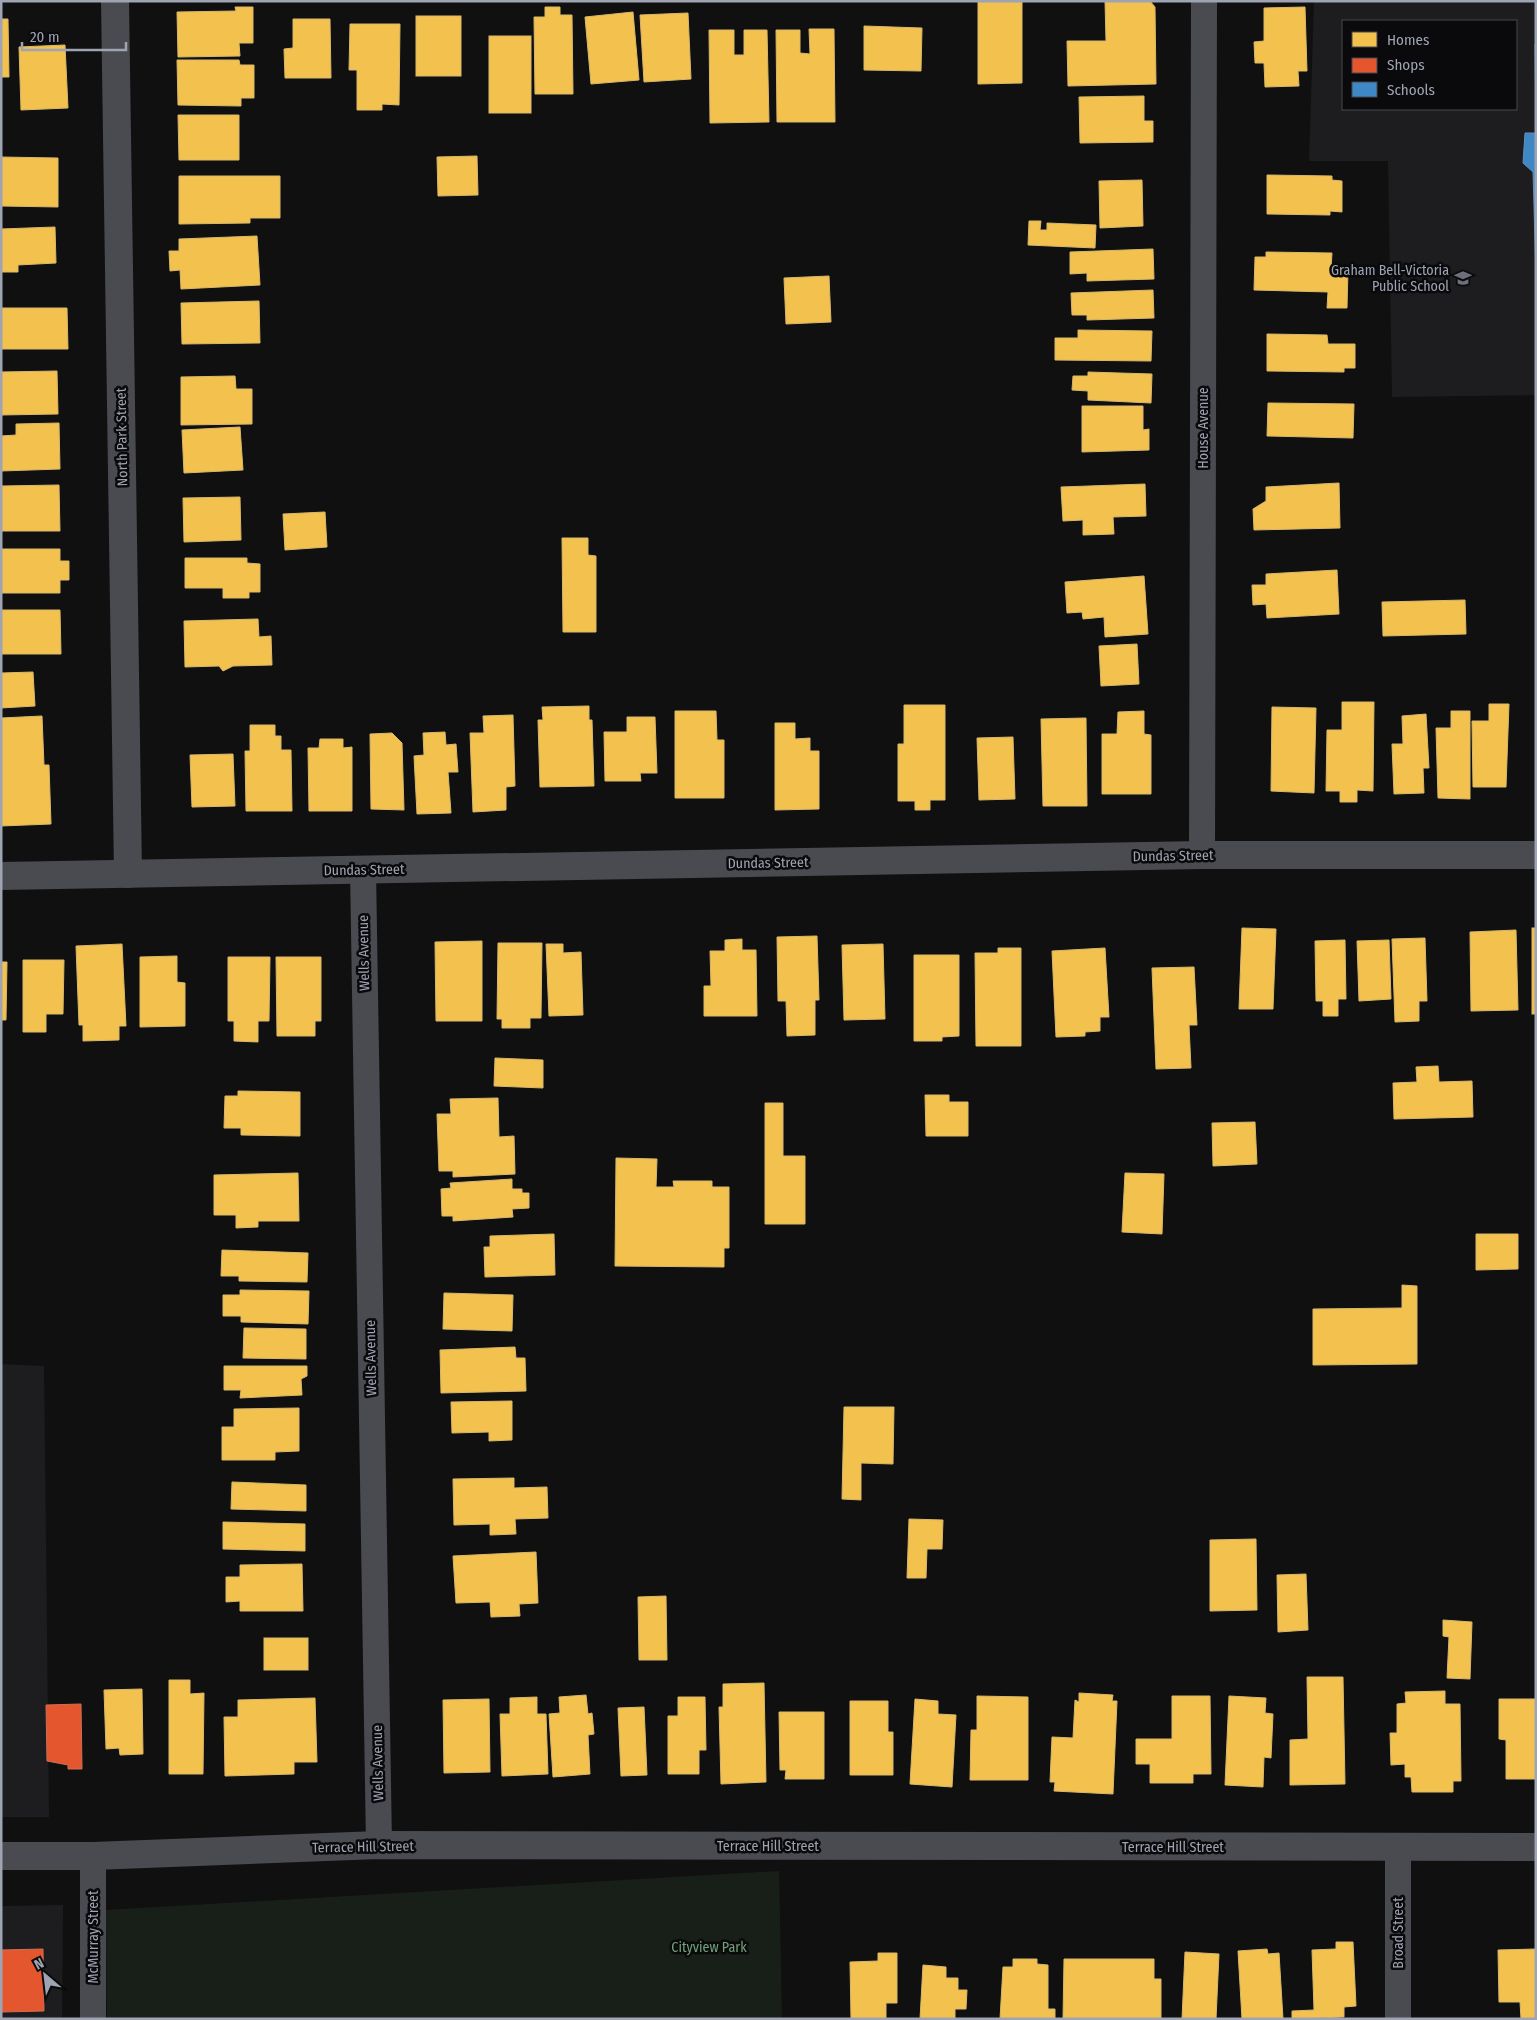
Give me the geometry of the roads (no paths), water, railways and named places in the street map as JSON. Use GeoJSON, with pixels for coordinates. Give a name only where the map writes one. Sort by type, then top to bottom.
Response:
{"type":"FeatureCollection","features":[{"type":"Feature","properties":{"kind":"street","name":"North Park Street"},"geometry":{"type":"LineString","coordinates":[[115,1],[128,874]]}},
{"type":"Feature","properties":{"kind":"street","name":"House Avenue"},"geometry":{"type":"LineString","coordinates":[[1202,855],[1204,1]]}},
{"type":"Feature","properties":{"kind":"street","name":"Dundas Street"},"geometry":{"type":"LineString","coordinates":[[1,876],[1202,855],[1536,855]]}},
{"type":"Feature","properties":{"kind":"street","name":"Wells Avenue"},"geometry":{"type":"LineString","coordinates":[[363,870],[379,1845]]}},
{"type":"Feature","properties":{"kind":"street","name":"Terrace Hill Street"},"geometry":{"type":"LineString","coordinates":[[1,1856],[93,1856],[379,1845],[1536,1848]]}},
{"type":"Feature","properties":{"kind":"street","name":"Broad Street"},"geometry":{"type":"LineString","coordinates":[[1398,1847],[1398,2019]]}},
{"type":"Feature","properties":{"kind":"street","name":"McMurray Street"},"geometry":{"type":"LineString","coordinates":[[93,1856],[93,2019]]}},
{"type":"Feature","properties":{"kind":"place","name":"Graham Bell-Victoria Public School"},"geometry":{"type":"Point","coordinates":[1463,278]}},
{"type":"Feature","properties":{"kind":"park label","name":"Cityview Park"},"geometry":{"type":"Point","coordinates":[709,1947]}}]}
